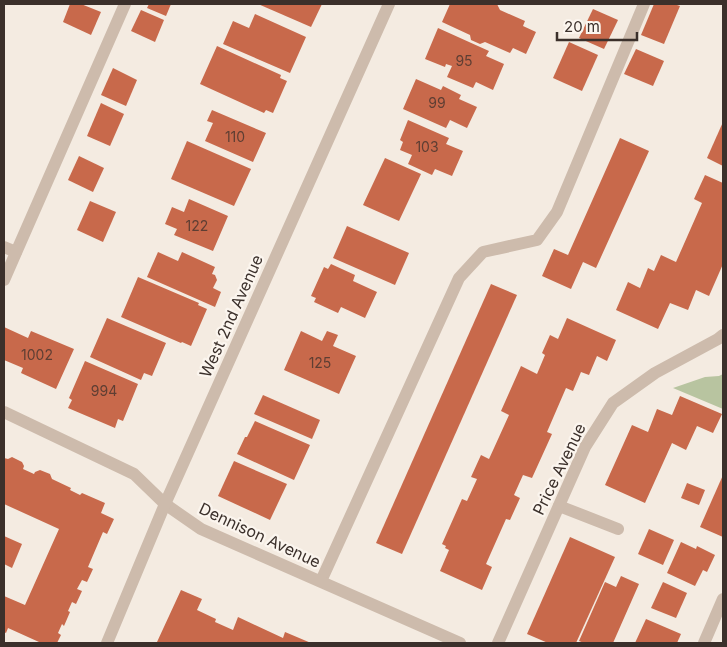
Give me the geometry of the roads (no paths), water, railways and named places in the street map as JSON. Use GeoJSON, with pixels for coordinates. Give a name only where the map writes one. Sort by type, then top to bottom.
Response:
{"type":"FeatureCollection","features":[{"type":"Feature","properties":{"kind":"street"},"geometry":{"type":"LineString","coordinates":[[4,280],[125,4]]}},
{"type":"Feature","properties":{"kind":"street","name":"West 2nd Avenue"},"geometry":{"type":"LineString","coordinates":[[106,643],[165,504],[389,4]]}},
{"type":"Feature","properties":{"kind":"street"},"geometry":{"type":"LineString","coordinates":[[321,581],[459,278],[483,252],[537,240],[557,212],[644,4]]}},
{"type":"Feature","properties":{"kind":"street"},"geometry":{"type":"LineString","coordinates":[[4,247],[16,252]]}},
{"type":"Feature","properties":{"kind":"street","name":"Price Avenue"},"geometry":{"type":"LineString","coordinates":[[498,643],[585,447],[612,402],[655,373],[718,339],[723,334]]}},
{"type":"Feature","properties":{"kind":"street","name":"Dennison Avenue"},"geometry":{"type":"LineString","coordinates":[[4,412],[134,474],[165,504],[201,529],[460,643]]}},
{"type":"Feature","properties":{"kind":"street"},"geometry":{"type":"LineString","coordinates":[[559,506],[618,529]]}},
{"type":"Feature","properties":{"kind":"street"},"geometry":{"type":"LineString","coordinates":[[704,643],[723,599]]}}]}
